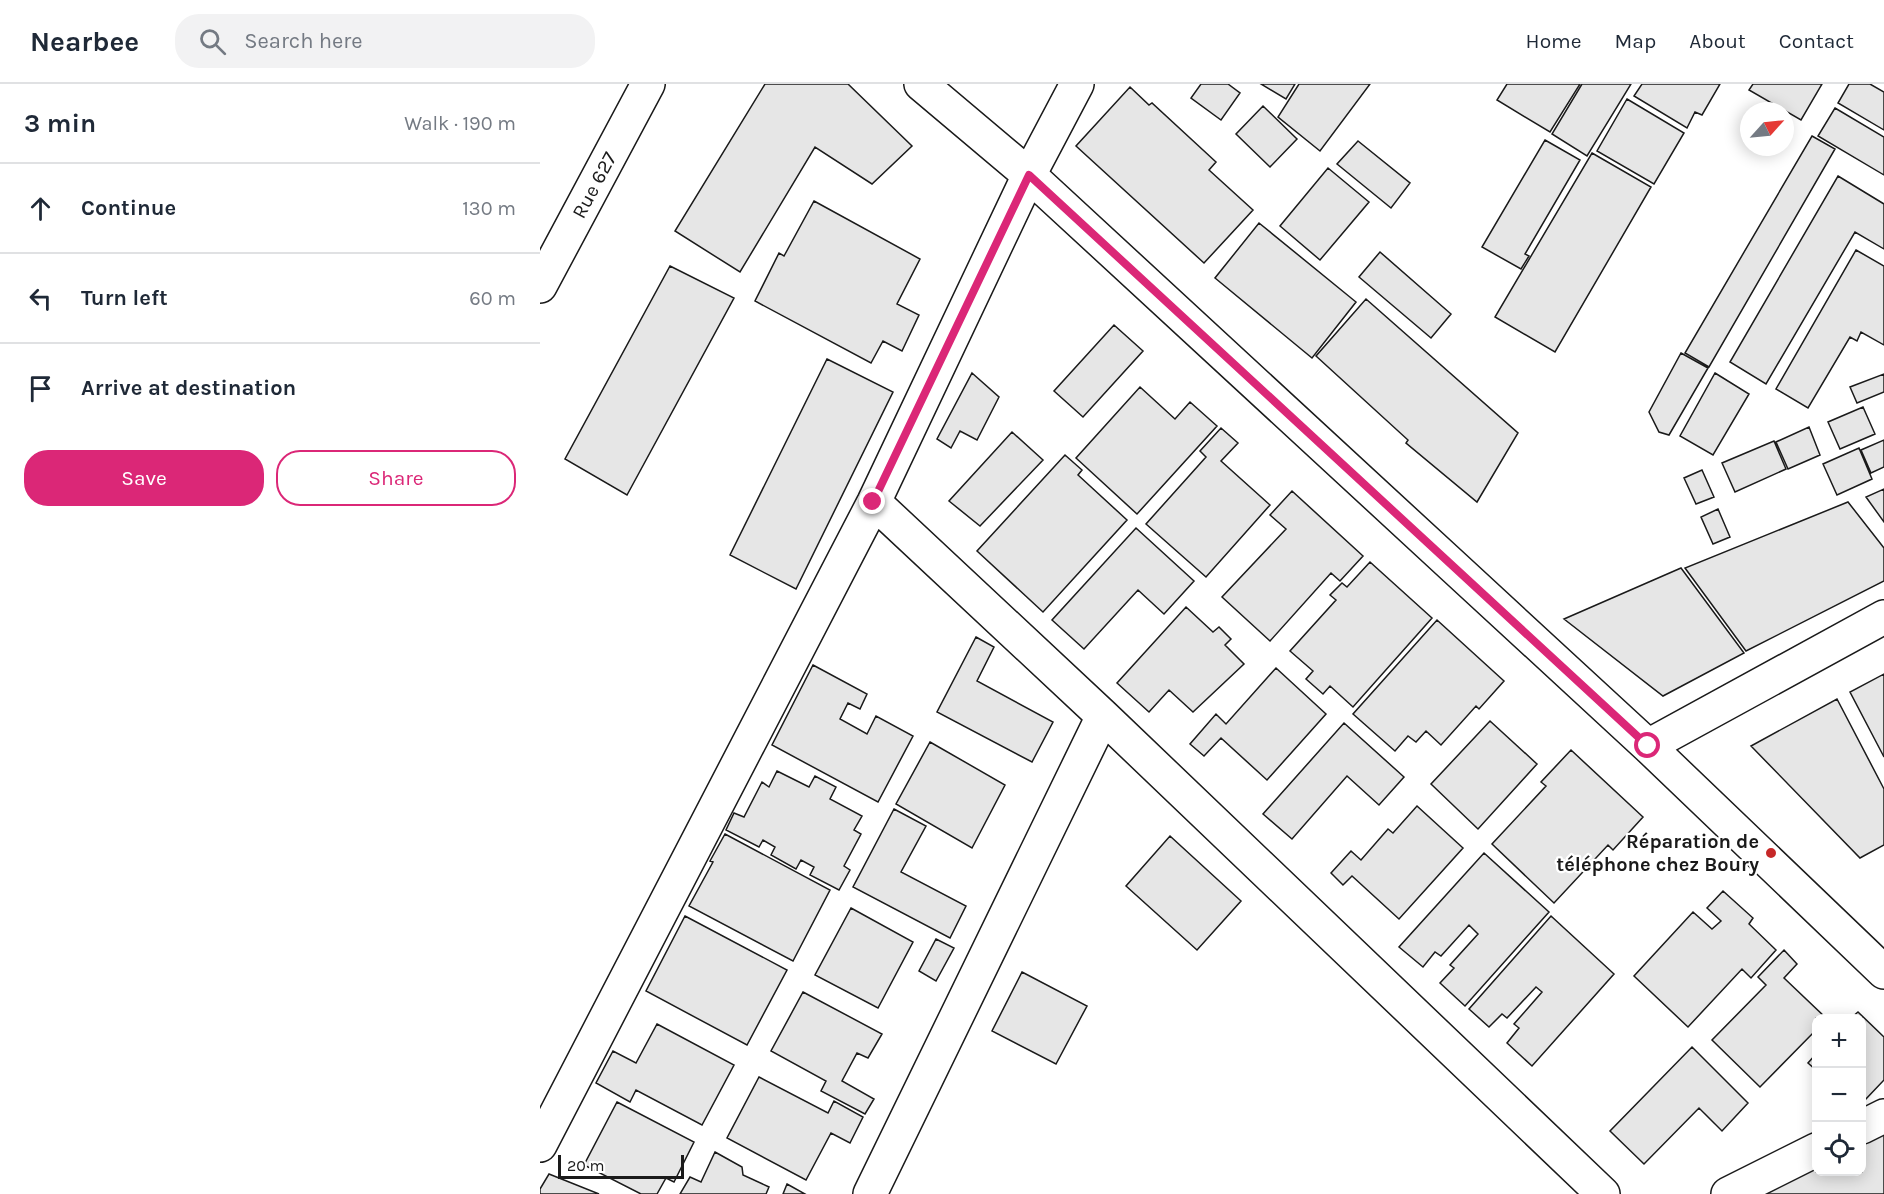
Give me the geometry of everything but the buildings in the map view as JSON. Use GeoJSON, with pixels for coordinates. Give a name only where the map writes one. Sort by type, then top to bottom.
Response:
{"type":"FeatureCollection","features":[{"type":"Feature","properties":{"kind":"street","name":"Rue 627"},"geometry":{"type":"LineString","coordinates":[[540,286],[648,84]]}},
{"type":"Feature","properties":{"kind":"street"},"geometry":{"type":"LineString","coordinates":[[921,84],[1029,175],[1648,746],[1884,972]]}},
{"type":"Feature","properties":{"kind":"street"},"geometry":{"type":"LineString","coordinates":[[540,1145],[873,502],[1029,175],[1077,84]]}},
{"type":"Feature","properties":{"kind":"street"},"geometry":{"type":"LineString","coordinates":[[873,502],[1103,716],[1603,1194]]}},
{"type":"Feature","properties":{"kind":"street"},"geometry":{"type":"LineString","coordinates":[[1648,746],[1884,617]]}},
{"type":"Feature","properties":{"kind":"street"},"geometry":{"type":"LineString","coordinates":[[870,1194],[1103,716]]}},
{"type":"Feature","properties":{"kind":"street"},"geometry":{"type":"LineString","coordinates":[[1866,1125],[1884,1116]]}},
{"type":"Feature","properties":{"kind":"street"},"geometry":{"type":"LineString","coordinates":[[1728,1194],[1812,1152]]}},
{"type":"Feature","properties":{"kind":"place","name":"Réparation de téléphone chez Boury"},"geometry":{"type":"Point","coordinates":[1771,853]}},
{"type":"Feature","properties":{"kind":"route"},"geometry":{"type":"LineString","coordinates":[[873,502],[1029,175],[1648,746]]}}]}
